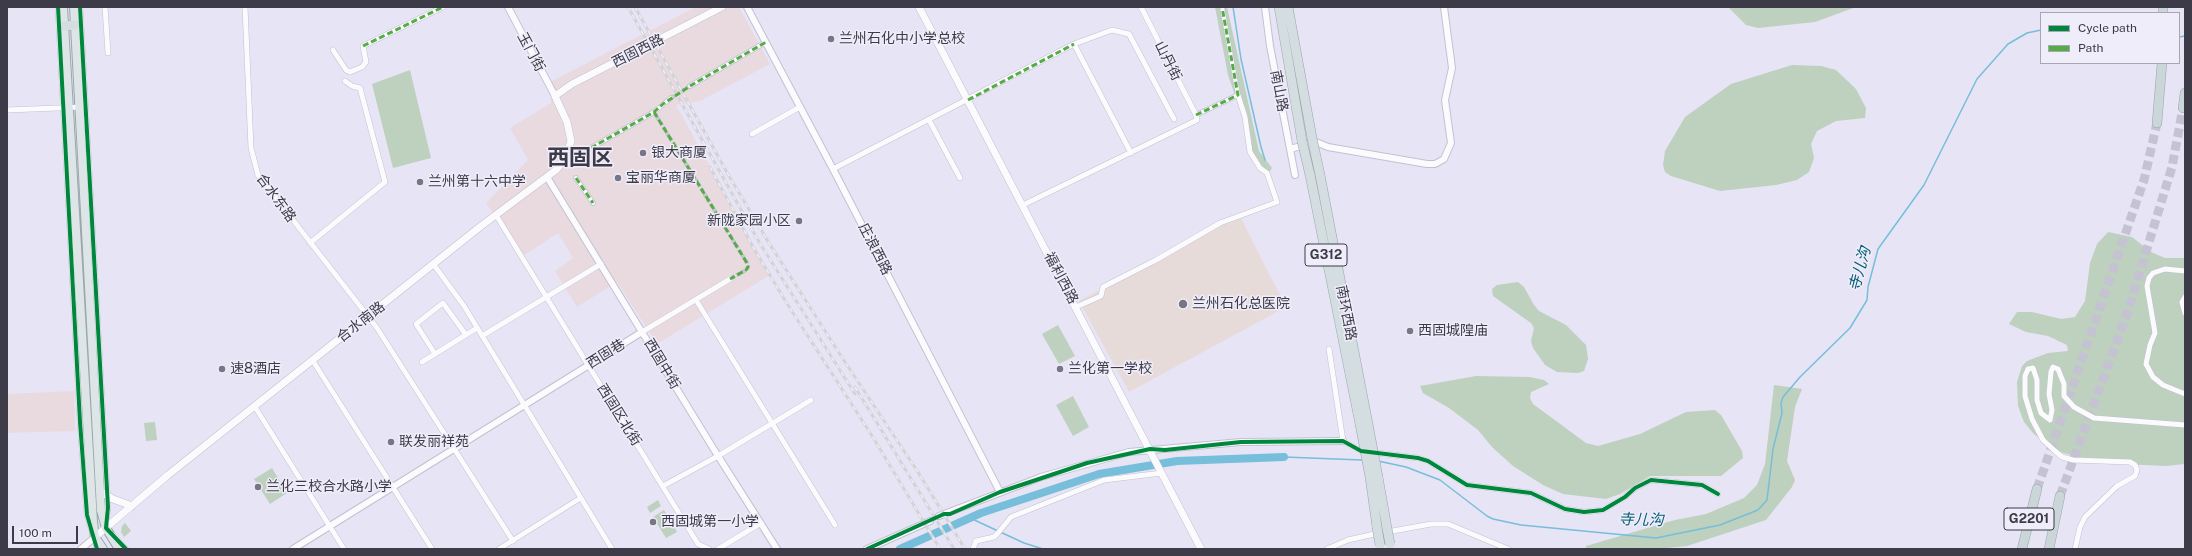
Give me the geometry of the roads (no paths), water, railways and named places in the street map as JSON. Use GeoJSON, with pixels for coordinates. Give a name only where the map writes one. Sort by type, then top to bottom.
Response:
{"type":"FeatureCollection","features":[{"type":"Feature","properties":{"kind":"highway","name":"南环西路"},"geometry":{"type":"LineString","coordinates":[[1279,7],[1307,139],[1320,175],[1349,351],[1374,477],[1391,546]]}},
{"type":"Feature","properties":{"kind":"highway","name":"南环西路"},"geometry":{"type":"LineString","coordinates":[[1288,7],[1307,139],[1310,175],[1346,332]]}},
{"type":"Feature","properties":{"kind":"highway"},"geometry":{"type":"LineString","coordinates":[[64,26],[75,25]]}},
{"type":"Feature","properties":{"kind":"highway"},"geometry":{"type":"LineString","coordinates":[[2157,124],[2162,64]]}},
{"type":"Feature","properties":{"kind":"highway"},"geometry":{"type":"LineString","coordinates":[[2184,108],[2185,93]]}},
{"type":"Feature","properties":{"kind":"highway","name":"南环西路"},"geometry":{"type":"LineString","coordinates":[[1374,477],[1377,527],[1381,547]]}},
{"type":"Feature","properties":{"kind":"highway","name":"G2201"},"geometry":{"type":"LineString","coordinates":[[2022,549],[2037,489]]}},
{"type":"Feature","properties":{"kind":"highway","name":"G2201"},"geometry":{"type":"LineString","coordinates":[[2049,549],[2060,496]]}},
{"type":"Feature","properties":{"kind":"main road"},"geometry":{"type":"LineString","coordinates":[[63,7],[66,108],[95,537],[103,549]]}},
{"type":"Feature","properties":{"kind":"main road"},"geometry":{"type":"LineString","coordinates":[[74,7],[82,107],[92,350],[106,528],[119,549]]}},
{"type":"Feature","properties":{"kind":"main road","name":"西固西路"},"geometry":{"type":"LineString","coordinates":[[555,96],[572,84],[722,7]]}},
{"type":"Feature","properties":{"kind":"main road","name":"福利西路"},"geometry":{"type":"LineString","coordinates":[[920,7],[1201,549]]}},
{"type":"Feature","properties":{"kind":"main road","name":"合水南路"},"geometry":{"type":"LineString","coordinates":[[95,537],[313,360],[561,165],[570,154],[571,141],[570,130],[555,96]]}},
{"type":"Feature","properties":{"kind":"main road"},"geometry":{"type":"LineString","coordinates":[[82,351],[92,350]]}},
{"type":"Feature","properties":{"kind":"main road"},"geometry":{"type":"LineString","coordinates":[[104,494],[132,506]]}},
{"type":"Feature","properties":{"kind":"street"},"geometry":{"type":"LineString","coordinates":[[58,7],[66,108],[85,499],[87,516],[95,537],[97,549]]}},
{"type":"Feature","properties":{"kind":"street"},"geometry":{"type":"LineString","coordinates":[[80,7],[82,107],[104,494]]}},
{"type":"Feature","properties":{"kind":"street"},"geometry":{"type":"LineString","coordinates":[[105,7],[108,52]]}},
{"type":"Feature","properties":{"kind":"street","name":"合水东路"},"geometry":{"type":"LineString","coordinates":[[245,7],[250,136],[254,162],[262,182],[368,317],[454,449]]}},
{"type":"Feature","properties":{"kind":"street"},"geometry":{"type":"LineString","coordinates":[[333,50],[346,70],[350,72],[362,67],[366,62],[363,46],[443,7]]}},
{"type":"Feature","properties":{"kind":"street","name":"玉门街"},"geometry":{"type":"LineString","coordinates":[[508,7],[555,96]]}},
{"type":"Feature","properties":{"kind":"street","name":"庄浪西路"},"geometry":{"type":"LineString","coordinates":[[747,7],[833,169],[1000,492]]}},
{"type":"Feature","properties":{"kind":"street","name":"山丹街"},"geometry":{"type":"LineString","coordinates":[[1140,7],[1196,115]]}},
{"type":"Feature","properties":{"kind":"street"},"geometry":{"type":"LineString","coordinates":[[1076,307],[1101,296],[1103,287],[1156,260],[1220,223],[1277,202],[1266,173],[1260,168],[1250,152],[1245,117],[1238,95],[1222,7]]}},
{"type":"Feature","properties":{"kind":"street","name":"南山路"},"geometry":{"type":"LineString","coordinates":[[1265,7],[1295,174]]}},
{"type":"Feature","properties":{"kind":"street"},"geometry":{"type":"LineString","coordinates":[[1290,152],[1316,142],[1328,147],[1427,164],[1435,164],[1444,159],[1451,142],[1444,100],[1452,68],[1444,7]]}},
{"type":"Feature","properties":{"kind":"street"},"geometry":{"type":"LineString","coordinates":[[833,169],[1074,44],[1105,31],[1112,30],[1129,34],[1174,119]]}},
{"type":"Feature","properties":{"kind":"street"},"geometry":{"type":"LineString","coordinates":[[690,86],[766,42]]}},
{"type":"Feature","properties":{"kind":"street"},"geometry":{"type":"LineString","coordinates":[[1074,44],[1130,153]]}},
{"type":"Feature","properties":{"kind":"street"},"geometry":{"type":"LineString","coordinates":[[310,242],[384,182],[360,88],[352,86],[345,81]]}},
{"type":"Feature","properties":{"kind":"street"},"geometry":{"type":"LineString","coordinates":[[1023,205],[1194,123],[1197,120],[1196,115],[1238,95]]}},
{"type":"Feature","properties":{"kind":"street"},"geometry":{"type":"LineString","coordinates":[[591,148],[654,112],[671,98]]}},
{"type":"Feature","properties":{"kind":"street"},"geometry":{"type":"LineString","coordinates":[[752,134],[800,106]]}},
{"type":"Feature","properties":{"kind":"street"},"geometry":{"type":"LineString","coordinates":[[7,110],[82,107]]}},
{"type":"Feature","properties":{"kind":"street"},"geometry":{"type":"LineString","coordinates":[[929,120],[960,178]]}},
{"type":"Feature","properties":{"kind":"street","name":"西固中街"},"geometry":{"type":"LineString","coordinates":[[547,177],[718,456],[778,549]]}},
{"type":"Feature","properties":{"kind":"street"},"geometry":{"type":"LineString","coordinates":[[576,178],[593,203]]}},
{"type":"Feature","properties":{"kind":"street","name":"西固区北街"},"geometry":{"type":"LineString","coordinates":[[496,215],[698,544],[708,549]]}},
{"type":"Feature","properties":{"kind":"street"},"geometry":{"type":"LineString","coordinates":[[482,336],[601,264]]}},
{"type":"Feature","properties":{"kind":"street"},"geometry":{"type":"LineString","coordinates":[[434,265],[477,328],[579,499],[612,549]]}},
{"type":"Feature","properties":{"kind":"street"},"geometry":{"type":"LineString","coordinates":[[2185,271],[2165,269],[2153,273],[2149,278],[2147,286],[2155,333],[2148,351],[2146,364],[2154,377],[2163,385],[2185,394]]}},
{"type":"Feature","properties":{"kind":"street","name":"西固巷"},"geometry":{"type":"LineString","coordinates":[[293,549],[730,279]]}},
{"type":"Feature","properties":{"kind":"street"},"geometry":{"type":"LineString","coordinates":[[2185,298],[2182,302],[2185,313]]}},
{"type":"Feature","properties":{"kind":"street"},"geometry":{"type":"LineString","coordinates":[[696,300],[773,422],[835,526]]}},
{"type":"Feature","properties":{"kind":"street"},"geometry":{"type":"LineString","coordinates":[[435,354],[416,324],[444,303],[466,335]]}},
{"type":"Feature","properties":{"kind":"street"},"geometry":{"type":"LineString","coordinates":[[422,362],[477,328]]}},
{"type":"Feature","properties":{"kind":"street"},"geometry":{"type":"LineString","coordinates":[[1329,349],[1343,441]]}},
{"type":"Feature","properties":{"kind":"street"},"geometry":{"type":"LineString","coordinates":[[313,360],[432,549]]}},
{"type":"Feature","properties":{"kind":"street"},"geometry":{"type":"LineString","coordinates":[[2075,549],[2080,527],[2085,517],[2117,486],[2135,476],[2137,470],[2135,465],[2130,462],[2073,460],[2062,457],[2042,440],[2032,419],[2024,396],[2024,376],[2028,369],[2033,368],[2037,380],[2037,400],[2041,413],[2050,420],[2052,410],[2049,394],[2051,372],[2053,367],[2058,369],[2064,384],[2064,396],[2074,407],[2094,418],[2185,425]]}},
{"type":"Feature","properties":{"kind":"street"},"geometry":{"type":"LineString","coordinates":[[663,486],[718,456],[811,400]]}},
{"type":"Feature","properties":{"kind":"street"},"geometry":{"type":"LineString","coordinates":[[255,407],[344,549]]}},
{"type":"Feature","properties":{"kind":"street"},"geometry":{"type":"LineString","coordinates":[[939,516],[950,514],[1000,492],[1087,463],[1151,451],[1276,440],[1309,442],[1343,441],[1361,451],[1428,462],[1467,485],[1531,493],[1565,509],[1584,512],[1603,510],[1625,497],[1635,488],[1651,480],[1702,485],[1718,494]]}},
{"type":"Feature","properties":{"kind":"street"},"geometry":{"type":"LineString","coordinates":[[454,449],[513,541]]}},
{"type":"Feature","properties":{"kind":"street"},"geometry":{"type":"LineString","coordinates":[[972,549],[976,541],[994,537],[1011,517],[1099,482],[1162,472]]}},
{"type":"Feature","properties":{"kind":"street"},"geometry":{"type":"LineString","coordinates":[[499,549],[579,499]]}},
{"type":"Feature","properties":{"kind":"street"},"geometry":{"type":"LineString","coordinates":[[866,549],[930,521]]}},
{"type":"Feature","properties":{"kind":"street"},"geometry":{"type":"LineString","coordinates":[[718,549],[761,523]]}},
{"type":"Feature","properties":{"kind":"street"},"geometry":{"type":"LineString","coordinates":[[1326,549],[1348,540],[1439,523],[1455,526],[1508,549]]}},
{"type":"Feature","properties":{"kind":"street"},"geometry":{"type":"LineString","coordinates":[[106,528],[126,549]]}},
{"type":"Feature","properties":{"kind":"street"},"geometry":{"type":"LineString","coordinates":[[81,549],[95,537]]}},
{"type":"Feature","properties":{"kind":"waterway"},"geometry":{"type":"LineString","coordinates":[[1233,7],[1241,59],[1265,160]]}},
{"type":"Feature","properties":{"kind":"waterway","name":"寺儿沟"},"geometry":{"type":"LineString","coordinates":[[1378,461],[1406,467],[1440,480],[1487,516],[1493,519],[1521,525],[1656,538],[1720,525],[1758,510],[1767,500],[1773,449],[1782,413],[1781,403],[1783,397],[1800,377],[1850,328],[1867,300],[1868,287],[1878,249],[1924,185],[1977,79],[2008,44],[2027,33],[2040,30]]}},
{"type":"Feature","properties":{"kind":"waterway","name":"寺儿沟"},"geometry":{"type":"LineString","coordinates":[[2180,37],[2185,36]]}},
{"type":"Feature","properties":{"kind":"waterway","name":"寺儿沟"},"geometry":{"type":"LineString","coordinates":[[1284,457],[1362,460]]}},
{"type":"Feature","properties":{"kind":"waterway","name":"寺儿沟"},"geometry":{"type":"LineString","coordinates":[[900,549],[981,513],[1099,474],[1177,461],[1284,457]]}},
{"type":"Feature","properties":{"kind":"waterway"},"geometry":{"type":"LineString","coordinates":[[970,518],[1024,543],[1043,549]]}},
{"type":"Feature","properties":{"kind":"tunnel"},"geometry":{"type":"LineString","coordinates":[[671,98],[690,86]]}},
{"type":"Feature","properties":{"kind":"tunnel"},"geometry":{"type":"LineString","coordinates":[[2060,496],[2128,311],[2172,167],[2183,108]]}},
{"type":"Feature","properties":{"kind":"tunnel"},"geometry":{"type":"LineString","coordinates":[[654,112],[747,263],[748,267],[746,270],[730,279]]}},
{"type":"Feature","properties":{"kind":"tunnel"},"geometry":{"type":"LineString","coordinates":[[2037,489],[2144,180],[2157,123]]}},
{"type":"Feature","properties":{"kind":"railway"},"geometry":{"type":"LineString","coordinates":[[628,7],[759,242],[855,394]]}},
{"type":"Feature","properties":{"kind":"railway"},"geometry":{"type":"LineString","coordinates":[[635,7],[729,176],[769,243],[841,356],[918,472],[965,549]]}},
{"type":"Feature","properties":{"kind":"railway"},"geometry":{"type":"LineString","coordinates":[[710,167],[753,247],[786,302],[874,439],[940,549]]}},
{"type":"Feature","properties":{"kind":"railway"},"geometry":{"type":"LineString","coordinates":[[855,387],[954,549]]}},
{"type":"Feature","properties":{"kind":"place","name":"兰州石化中小学总校"},"geometry":{"type":"Point","coordinates":[831,39]}},
{"type":"Feature","properties":{"kind":"place","name":"银大商厦"},"geometry":{"type":"Point","coordinates":[643,153]}},
{"type":"Feature","properties":{"kind":"place","name":"宝丽华商厦"},"geometry":{"type":"Point","coordinates":[618,178]}},
{"type":"Feature","properties":{"kind":"place","name":"兰州第十六中学"},"geometry":{"type":"Point","coordinates":[420,182]}},
{"type":"Feature","properties":{"kind":"place","name":"新陇家园小区"},"geometry":{"type":"Point","coordinates":[799,221]}},
{"type":"Feature","properties":{"kind":"place","name":"兰州石化总医院"},"geometry":{"type":"Point","coordinates":[1183,304]}},
{"type":"Feature","properties":{"kind":"place","name":"西固城隍庙"},"geometry":{"type":"Point","coordinates":[1410,331]}},
{"type":"Feature","properties":{"kind":"place","name":"速8酒店"},"geometry":{"type":"Point","coordinates":[222,369]}},
{"type":"Feature","properties":{"kind":"place","name":"兰化第一学校"},"geometry":{"type":"Point","coordinates":[1060,369]}},
{"type":"Feature","properties":{"kind":"place","name":"联发丽祥苑"},"geometry":{"type":"Point","coordinates":[391,442]}},
{"type":"Feature","properties":{"kind":"place","name":"兰化三校合水路小学"},"geometry":{"type":"Point","coordinates":[258,487]}},
{"type":"Feature","properties":{"kind":"place","name":"西固城第一小学"},"geometry":{"type":"Point","coordinates":[653,522]}},
{"type":"Feature","properties":{"kind":"district","name":"西固区"},"geometry":{"type":"Point","coordinates":[580,158]}}]}
